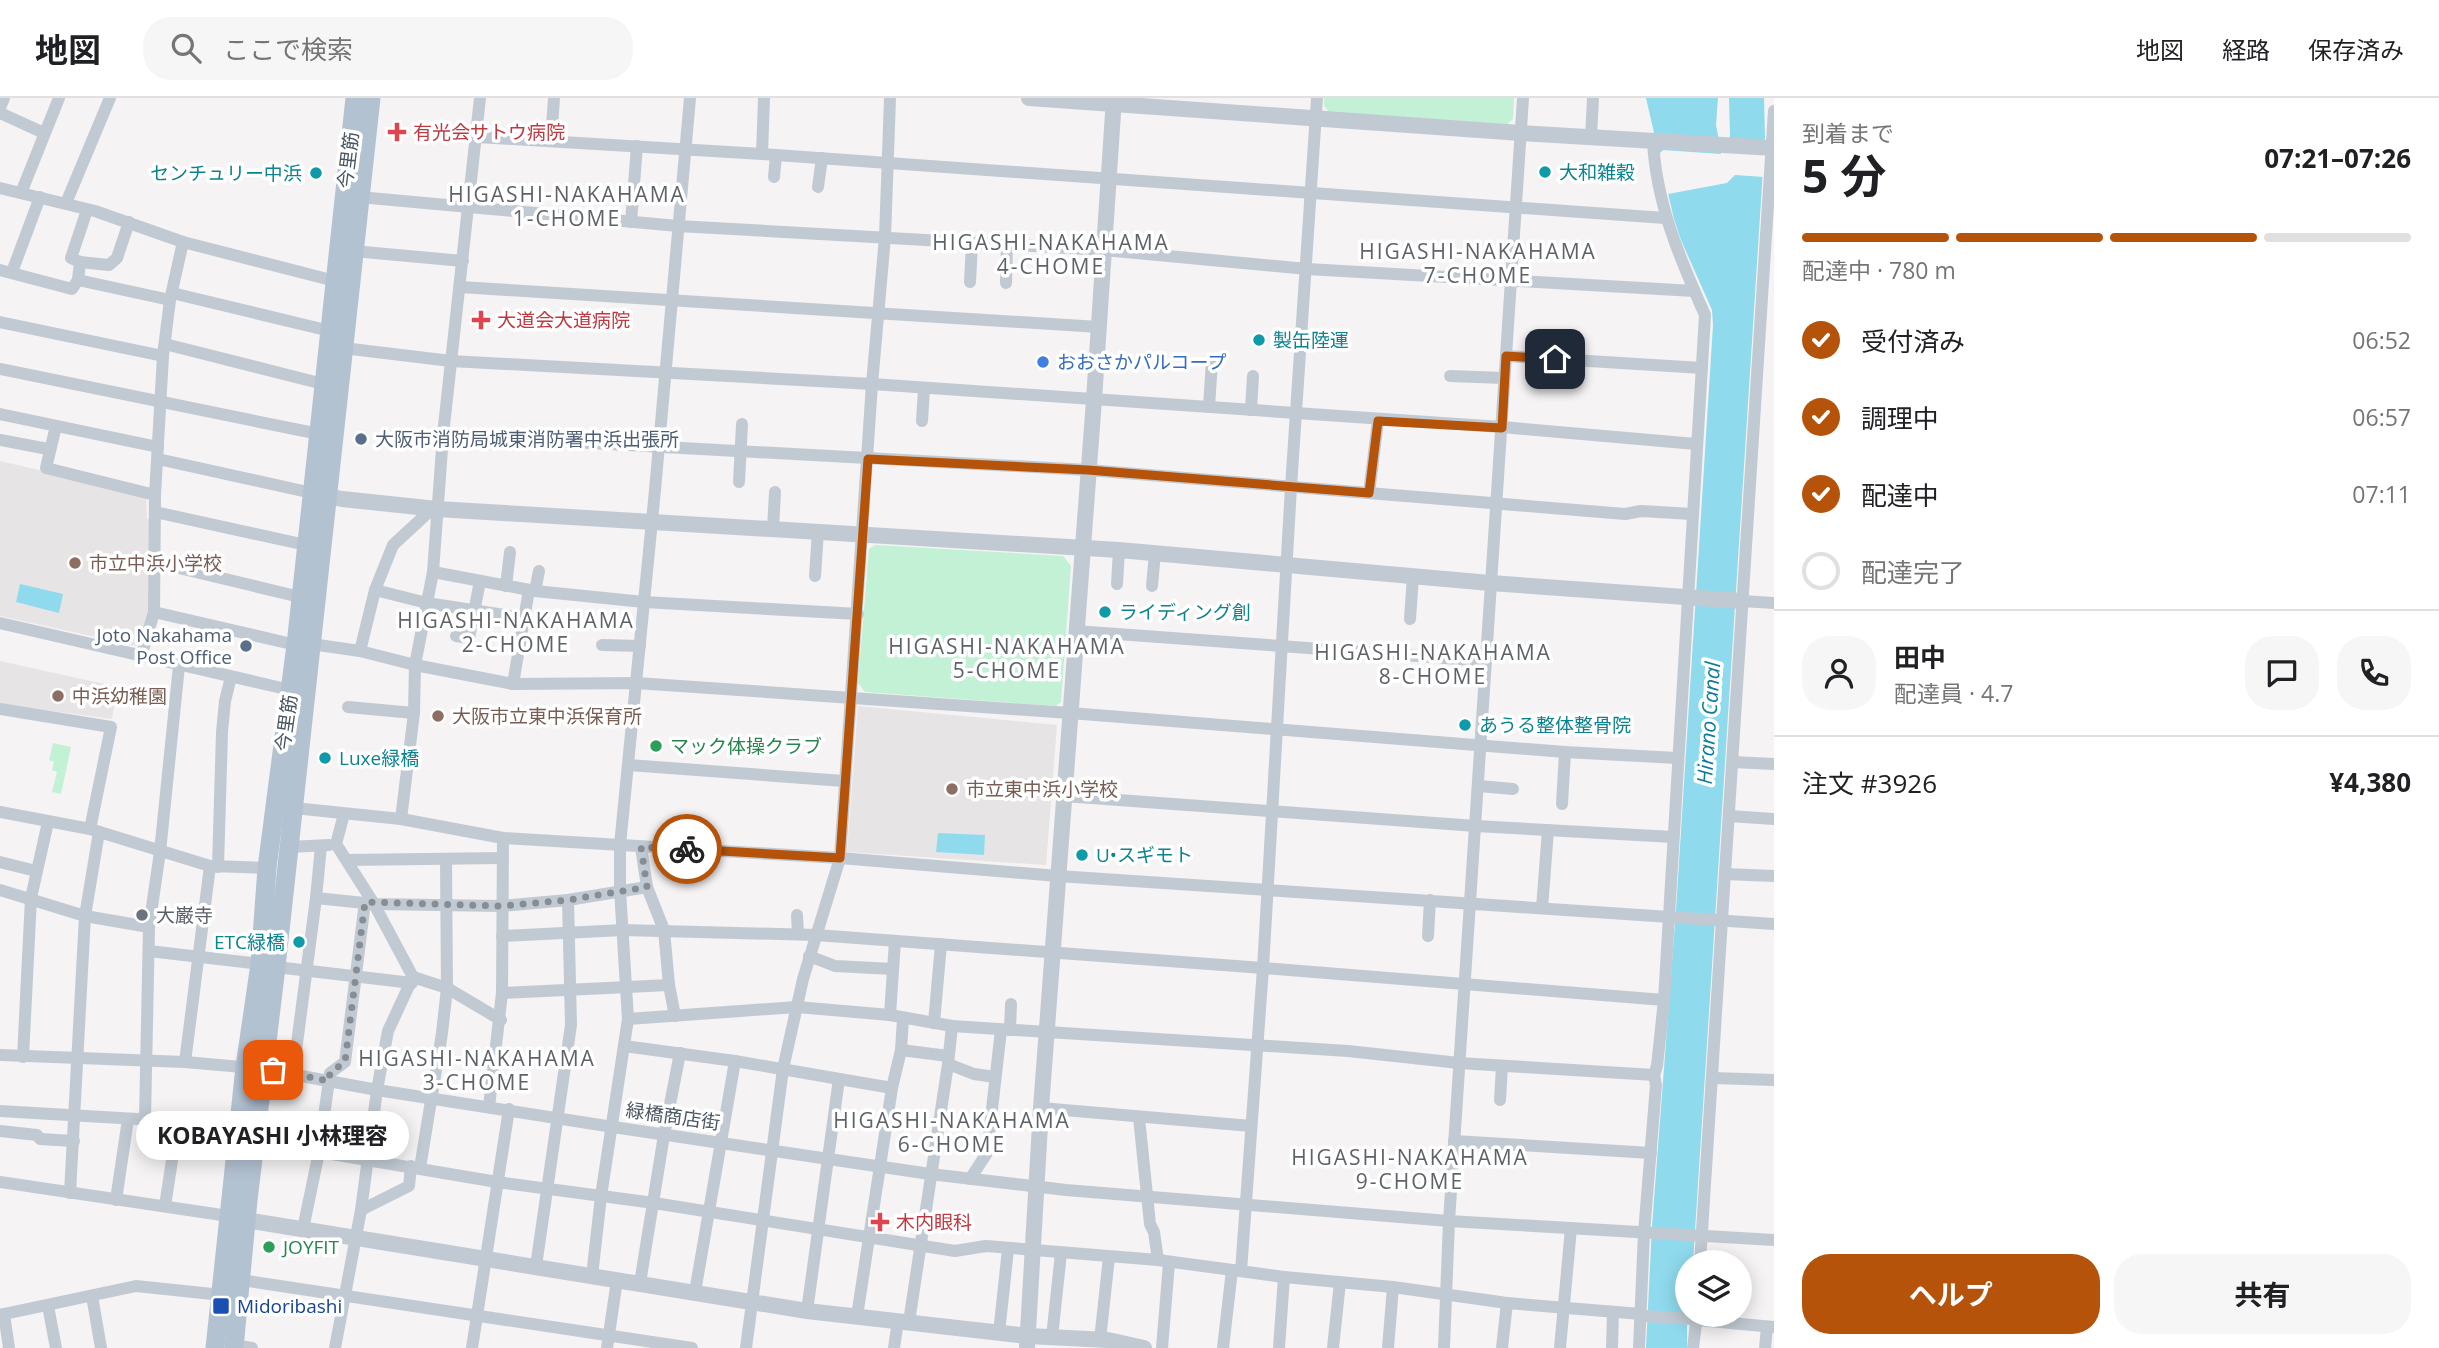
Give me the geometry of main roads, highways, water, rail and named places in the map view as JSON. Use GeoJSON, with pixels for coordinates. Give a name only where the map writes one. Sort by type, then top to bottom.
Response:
{"type":"FeatureCollection","features":[{"type":"Feature","properties":{"kind":"main road","name":"今里筋"},"geometry":{"type":"LineString","coordinates":[[303,644],[300,597],[306,545],[319,494],[319,434],[323,384],[355,98]]}},
{"type":"Feature","properties":{"kind":"main road","name":"今里筋"},"geometry":{"type":"LineString","coordinates":[[234,1347],[222,1295],[254,1141],[255,1068],[268,966],[289,847],[298,692],[319,494],[343,348],[372,98]]}},
{"type":"Feature","properties":{"kind":"main road","name":"今里筋"},"geometry":{"type":"LineString","coordinates":[[268,966],[267,868],[298,692]]}},
{"type":"Feature","properties":{"kind":"main road","name":"今里筋"},"geometry":{"type":"LineString","coordinates":[[234,1347],[241,1280],[238,1217],[240,1125],[255,1068]]}},
{"type":"Feature","properties":{"kind":"water","name":"Hirano Canal"},"geometry":{"type":"Polygon","coordinates":[[[1646,98],[1718,98],[1716,125],[1726,178],[1730,135],[1729,98],[1764,98],[1765,138],[1694,1250],[1675,1250],[1675,1327],[1687,1327],[1687,1348],[1646,1348],[1713,325],[1712,310],[1674,219],[1646,98]]]}},
{"type":"Feature","properties":{"kind":"water"},"geometry":{"type":"Polygon","coordinates":[[[20,584],[63,594],[59,613],[16,602],[20,584]]]}},
{"type":"Feature","properties":{"kind":"water"},"geometry":{"type":"Polygon","coordinates":[[[938,833],[985,835],[984,855],[936,852],[938,833]]]}},
{"type":"Feature","properties":{"kind":"place","name":"有光会サトウ病院"},"geometry":{"type":"Point","coordinates":[397,132]}},
{"type":"Feature","properties":{"kind":"place","name":"大和雑穀"},"geometry":{"type":"Point","coordinates":[1545,172]}},
{"type":"Feature","properties":{"kind":"place","name":"センチュリー中浜"},"geometry":{"type":"Point","coordinates":[316,173]}},
{"type":"Feature","properties":{"kind":"place","name":"大道会大道病院"},"geometry":{"type":"Point","coordinates":[481,320]}},
{"type":"Feature","properties":{"kind":"place","name":"製缶陸運"},"geometry":{"type":"Point","coordinates":[1259,340]}},
{"type":"Feature","properties":{"kind":"place","name":"おおさかパルコープ"},"geometry":{"type":"Point","coordinates":[1043,362]}},
{"type":"Feature","properties":{"kind":"place","name":"大阪市消防局城東消防署中浜出張所"},"geometry":{"type":"Point","coordinates":[361,439]}},
{"type":"Feature","properties":{"kind":"place","name":"市立中浜小学校"},"geometry":{"type":"Point","coordinates":[75,563]}},
{"type":"Feature","properties":{"kind":"place","name":"ライディング創"},"geometry":{"type":"Point","coordinates":[1105,612]}},
{"type":"Feature","properties":{"kind":"place","name":"Joto Nakahama Post Office"},"geometry":{"type":"Point","coordinates":[246,646]}},
{"type":"Feature","properties":{"kind":"place","name":"中浜幼稚園"},"geometry":{"type":"Point","coordinates":[58,696]}},
{"type":"Feature","properties":{"kind":"place","name":"大阪市立東中浜保育所"},"geometry":{"type":"Point","coordinates":[438,716]}},
{"type":"Feature","properties":{"kind":"place","name":"あうる整体整骨院"},"geometry":{"type":"Point","coordinates":[1465,725]}},
{"type":"Feature","properties":{"kind":"place","name":"マック体操クラブ"},"geometry":{"type":"Point","coordinates":[656,746]}},
{"type":"Feature","properties":{"kind":"place","name":"Luxe緑橋"},"geometry":{"type":"Point","coordinates":[325,758]}},
{"type":"Feature","properties":{"kind":"place","name":"市立東中浜小学校"},"geometry":{"type":"Point","coordinates":[952,789]}},
{"type":"Feature","properties":{"kind":"place","name":"U•スギモト"},"geometry":{"type":"Point","coordinates":[1082,855]}},
{"type":"Feature","properties":{"kind":"place","name":"大巌寺"},"geometry":{"type":"Point","coordinates":[142,915]}},
{"type":"Feature","properties":{"kind":"place","name":"ETC緑橋"},"geometry":{"type":"Point","coordinates":[299,942]}},
{"type":"Feature","properties":{"kind":"place","name":"KOBAYASHI 小林理容"},"geometry":{"type":"Point","coordinates":[273,1070]}},
{"type":"Feature","properties":{"kind":"place","name":"木内眼科"},"geometry":{"type":"Point","coordinates":[880,1222]}},
{"type":"Feature","properties":{"kind":"place","name":"JOYFIT"},"geometry":{"type":"Point","coordinates":[269,1247]}},
{"type":"Feature","properties":{"kind":"place","name":"Midoribashi"},"geometry":{"type":"Point","coordinates":[221,1306]}},
{"type":"Feature","properties":{"kind":"district","name":"HIGASHI-NAKAHAMA 1-CHOME"},"geometry":{"type":"Point","coordinates":[567,207]}},
{"type":"Feature","properties":{"kind":"district","name":"HIGASHI-NAKAHAMA 4-CHOME"},"geometry":{"type":"Point","coordinates":[1051,255]}},
{"type":"Feature","properties":{"kind":"district","name":"HIGASHI-NAKAHAMA 7-CHOME"},"geometry":{"type":"Point","coordinates":[1478,264]}},
{"type":"Feature","properties":{"kind":"district","name":"HIGASHI-NAKAHAMA 2-CHOME"},"geometry":{"type":"Point","coordinates":[516,633]}},
{"type":"Feature","properties":{"kind":"district","name":"HIGASHI-NAKAHAMA 5-CHOME"},"geometry":{"type":"Point","coordinates":[1007,659]}},
{"type":"Feature","properties":{"kind":"district","name":"HIGASHI-NAKAHAMA 8-CHOME"},"geometry":{"type":"Point","coordinates":[1433,665]}},
{"type":"Feature","properties":{"kind":"district","name":"HIGASHI-NAKAHAMA 3-CHOME"},"geometry":{"type":"Point","coordinates":[477,1071]}},
{"type":"Feature","properties":{"kind":"district","name":"HIGASHI-NAKAHAMA 6-CHOME"},"geometry":{"type":"Point","coordinates":[952,1133]}},
{"type":"Feature","properties":{"kind":"district","name":"HIGASHI-NAKAHAMA 9-CHOME"},"geometry":{"type":"Point","coordinates":[1410,1170]}}]}
